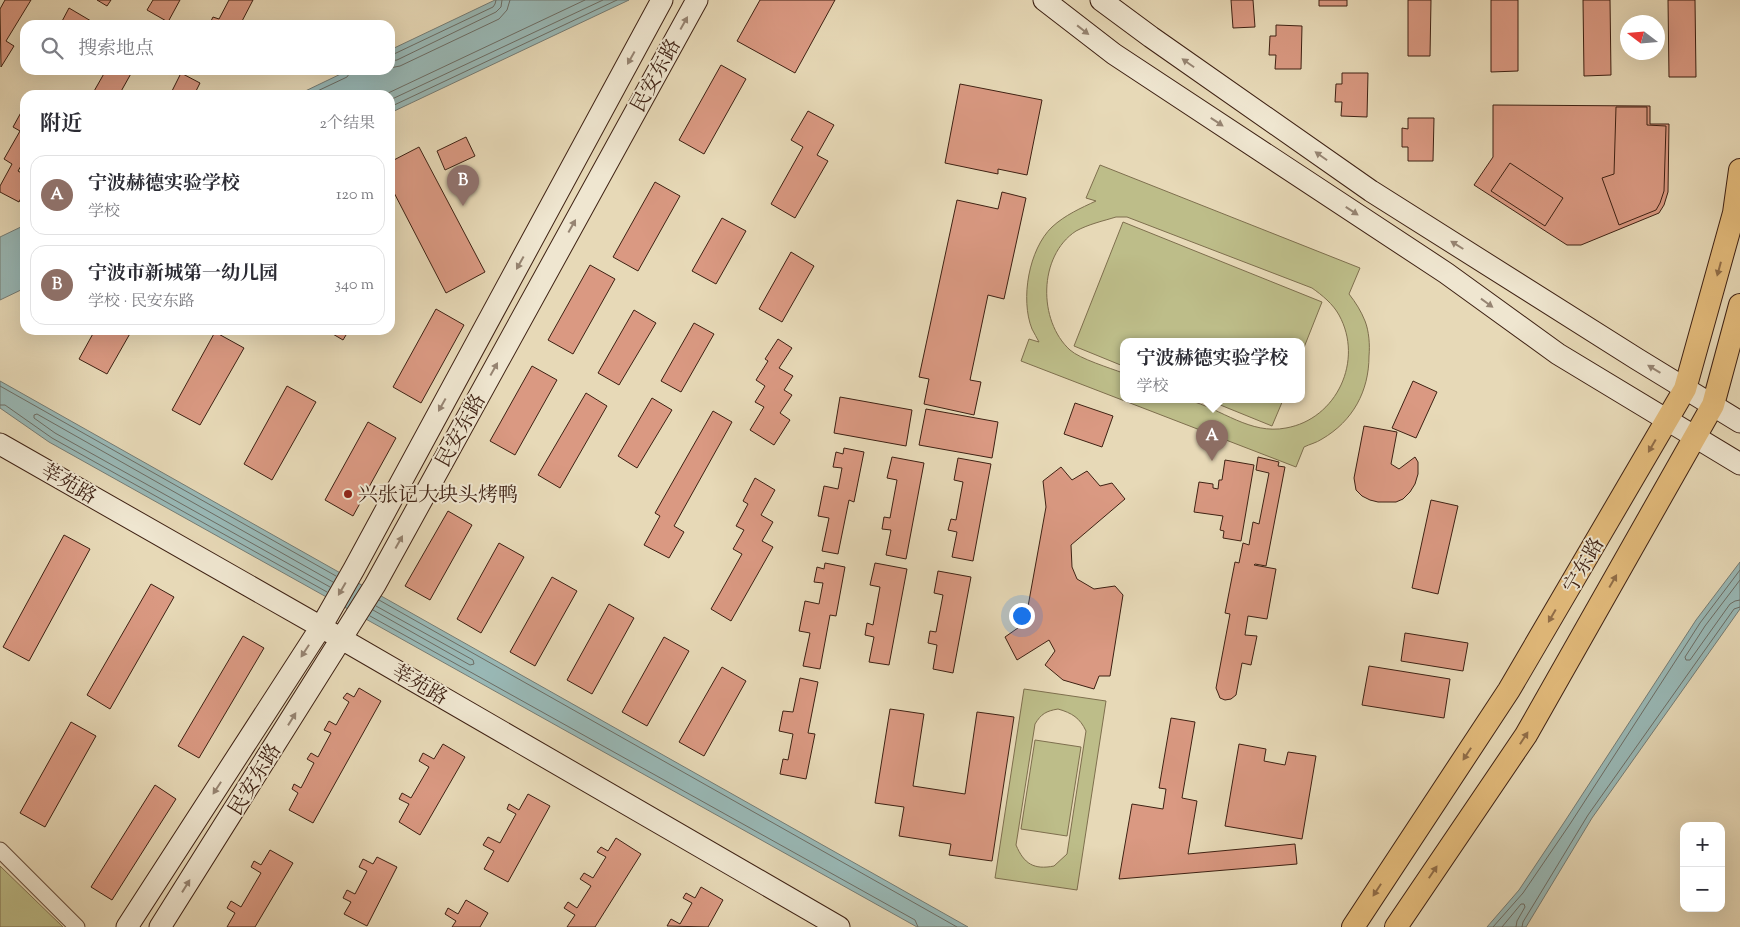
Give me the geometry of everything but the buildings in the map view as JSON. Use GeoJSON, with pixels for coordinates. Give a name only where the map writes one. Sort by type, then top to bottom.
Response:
{"type":"FeatureCollection","features":[{"type":"Feature","properties":{"kind":"main road","name":"民安东路"},"geometry":{"type":"LineString","coordinates":[[127,927],[325,618],[354,569],[662,0]]}},
{"type":"Feature","properties":{"kind":"main road","name":"民安东路"},"geometry":{"type":"LineString","coordinates":[[160,927],[375,585],[697,0]]}},
{"type":"Feature","properties":{"kind":"main road"},"geometry":{"type":"LineString","coordinates":[[1044,0],[1114,54],[1446,274],[1558,354],[1740,464]]}},
{"type":"Feature","properties":{"kind":"main road"},"geometry":{"type":"LineString","coordinates":[[1101,0],[1371,191],[1740,422]]}},
{"type":"Feature","properties":{"kind":"main road","name":"宁东路"},"geometry":{"type":"LineString","coordinates":[[1353,927],[1510,690],[1686,388],[1734,213],[1740,170]]}},
{"type":"Feature","properties":{"kind":"main road","name":"宁东路"},"geometry":{"type":"LineString","coordinates":[[1396,927],[1526,735],[1713,405],[1740,305]]}},
{"type":"Feature","properties":{"kind":"main road","name":"莘苑路"},"geometry":{"type":"LineString","coordinates":[[0,444],[325,618],[342,639],[839,927]]}},
{"type":"Feature","properties":{"kind":"street"},"geometry":{"type":"LineString","coordinates":[[0,850],[77,927]]}},
{"type":"Feature","properties":{"kind":"green space"},"geometry":{"type":"Polygon","coordinates":[[[1100,165],[1360,268],[1349,294],[1365,321],[1369,338],[1366,381],[1357,404],[1350,414],[1333,432],[1304,447],[1296,467],[1130,403],[1197,403],[1248,425],[1273,429],[1286,428],[1304,422],[1319,413],[1332,400],[1341,385],[1347,368],[1348,350],[1346,332],[1339,315],[1334,307],[1312,288],[1127,217],[1116,217],[1086,226],[1076,231],[1064,242],[1055,256],[1049,272],[1047,289],[1052,323],[1060,338],[1075,353],[1120,372],[1120,399],[1021,361],[1029,339],[1039,342],[1028,317],[1027,304],[1029,275],[1037,248],[1044,236],[1057,223],[1073,212],[1096,201],[1086,198],[1100,165]]]}},
{"type":"Feature","properties":{"kind":"green space"},"geometry":{"type":"Polygon","coordinates":[[[1123,222],[1322,302],[1305,345],[1305,338],[1120,338],[1120,365],[1074,346],[1123,222]]]}},
{"type":"Feature","properties":{"kind":"green space"},"geometry":{"type":"Polygon","coordinates":[[[1215,403],[1282,403],[1272,426],[1215,403]]]}},
{"type":"Feature","properties":{"kind":"green space"},"geometry":{"type":"Polygon","coordinates":[[[1024,689],[1106,701],[1077,890],[995,878],[1024,689]],[[1058,709],[1042,715],[1035,724],[1016,845],[1026,861],[1041,867],[1054,866],[1067,854],[1086,731],[1078,719],[1058,709]]]}},
{"type":"Feature","properties":{"kind":"green space"},"geometry":{"type":"Polygon","coordinates":[[[1035,740],[1081,747],[1067,836],[1021,829],[1035,740]]]}},
{"type":"Feature","properties":{"kind":"green space"},"geometry":{"type":"Polygon","coordinates":[[[0,866],[63,927],[0,927],[0,866]]]}},
{"type":"Feature","properties":{"kind":"water"},"geometry":{"type":"Polygon","coordinates":[[[495,0],[629,0],[395,111],[395,90],[307,90],[339,75],[395,75],[395,48],[495,0]]]}},
{"type":"Feature","properties":{"kind":"water"},"geometry":{"type":"Polygon","coordinates":[[[20,227],[20,290],[0,300],[0,237],[20,227]]]}},
{"type":"Feature","properties":{"kind":"water"},"geometry":{"type":"Polygon","coordinates":[[[0,381],[968,927],[917,927],[49,442],[0,408],[0,381]]]}},
{"type":"Feature","properties":{"kind":"water"},"geometry":{"type":"Polygon","coordinates":[[[1740,562],[1740,609],[1592,818],[1526,927],[1487,927],[1519,890],[1696,620],[1740,562]]]}},
{"type":"Feature","properties":{"kind":"place","name":"宁波市新城第一幼儿园"},"geometry":{"type":"Point","coordinates":[463,206]}},
{"type":"Feature","properties":{"kind":"place","name":"宁波赫德实验学校"},"geometry":{"type":"Point","coordinates":[1212,461]}},
{"type":"Feature","properties":{"kind":"place","name":"兴张记大块头烤鸭"},"geometry":{"type":"Point","coordinates":[348,494]}}]}
